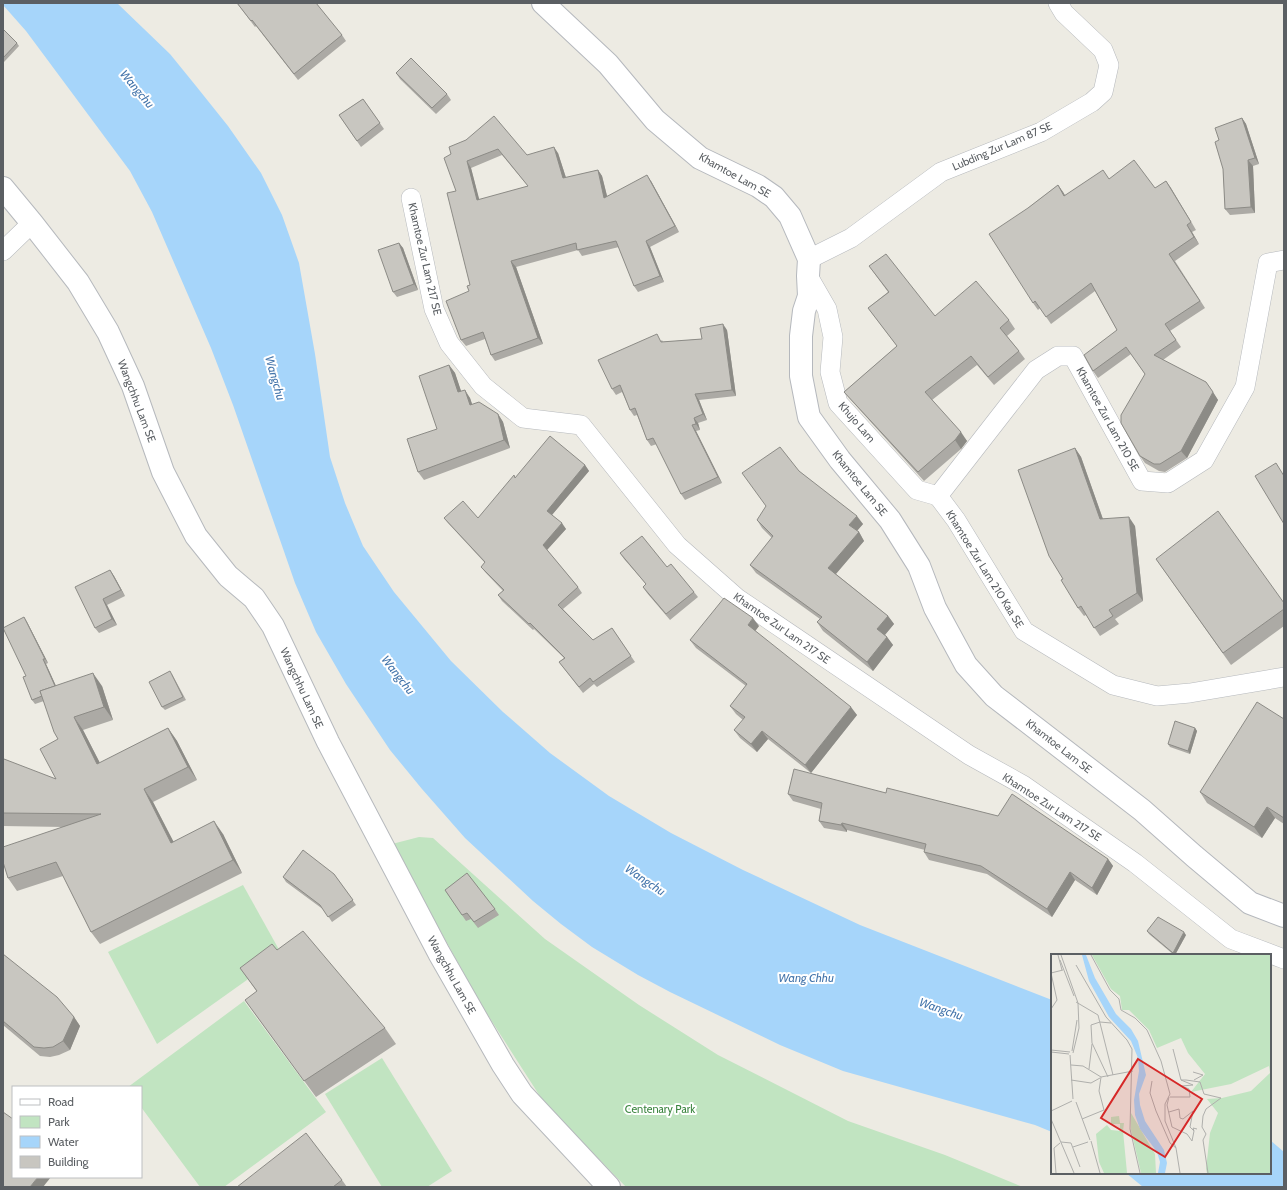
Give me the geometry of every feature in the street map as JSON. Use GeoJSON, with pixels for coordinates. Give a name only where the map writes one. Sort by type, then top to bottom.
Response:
{"type":"FeatureCollection","features":[{"type":"Feature","properties":{"kind":"main road","name":"Khamtoe Lam SE"},"geometry":{"type":"LineString","coordinates":[[543,3],[608,64],[655,120],[700,158],[758,186],[774,197],[790,216],[808,267],[809,296],[804,311],[801,336],[801,376],[809,417],[840,460],[890,520],[903,540],[919,566],[935,608],[966,665],[994,696],[1142,810],[1194,856],[1250,902],[1284,916]]}},
{"type":"Feature","properties":{"kind":"main road","name":"Wangchhu Lam SE"},"geometry":{"type":"LineString","coordinates":[[3,188],[78,282],[108,332],[134,386],[163,472],[196,536],[228,576],[254,598],[273,626],[328,742],[439,953],[503,1065],[522,1094],[609,1187]]}},
{"type":"Feature","properties":{"kind":"street","name":"Lubding Zur Lam 87 SE"},"geometry":{"type":"LineString","coordinates":[[808,267],[851,238],[940,172],[1041,132],[1092,102],[1103,92],[1108,65],[1103,50],[1064,13],[1058,3]]}},
{"type":"Feature","properties":{"kind":"street","name":"Khamtoe Zur Lam 217 SE"},"geometry":{"type":"LineString","coordinates":[[411,198],[434,309],[448,343],[483,386],[523,418],[581,425],[678,545],[737,598],[962,751],[1022,785],[1135,862],[1231,939],[1271,954]]}},
{"type":"Feature","properties":{"kind":"street"},"geometry":{"type":"LineString","coordinates":[[3,251],[32,223]]}},
{"type":"Feature","properties":{"kind":"street","name":"Khamtoe Zur Lam 210 SE"},"geometry":{"type":"LineString","coordinates":[[938,496],[1036,370],[1058,356],[1073,356],[1142,481],[1168,483],[1204,460],[1245,387],[1268,263],[1284,260]]}},
{"type":"Feature","properties":{"kind":"street","name":"Khujo Lam"},"geometry":{"type":"LineString","coordinates":[[808,267],[827,309],[833,337],[830,372],[838,403],[917,490],[938,496]]}},
{"type":"Feature","properties":{"kind":"street","name":"Khamtoe Zur Lam 210 Kaa SE"},"geometry":{"type":"LineString","coordinates":[[938,496],[956,520],[1024,631],[1113,685],[1158,696],[1190,693],[1284,677]]}},
{"type":"Feature","properties":{"kind":"street","name":"Khamtoe Zur Lam 217 SE"},"geometry":{"type":"LineString","coordinates":[[1271,954],[1284,959]]}},
{"type":"Feature","properties":{"kind":"green space","name":"Centenary Park"},"geometry":{"type":"Polygon","coordinates":[[[419,837],[433,838],[545,939],[639,1005],[718,1055],[848,1121],[945,1155],[1023,1187],[626,1187],[543,1101],[482,1006],[392,844],[419,837]]]}},
{"type":"Feature","properties":{"kind":"green space"},"geometry":{"type":"Polygon","coordinates":[[[243,885],[282,955],[157,1044],[108,952],[243,885]]]}},
{"type":"Feature","properties":{"kind":"green space"},"geometry":{"type":"Polygon","coordinates":[[[244,1001],[326,1112],[224,1187],[200,1187],[142,1108],[142,1086],[129,1086],[244,1001]]]}},
{"type":"Feature","properties":{"kind":"green space"},"geometry":{"type":"Polygon","coordinates":[[[382,1058],[452,1171],[427,1187],[382,1187],[325,1094],[382,1058]]]}},
{"type":"Feature","properties":{"kind":"water","name":"Wang Chhu"},"geometry":{"type":"Polygon","coordinates":[[[3,3],[117,3],[170,54],[228,126],[261,173],[282,215],[299,263],[315,354],[330,457],[345,503],[363,546],[394,592],[451,661],[503,712],[550,753],[609,796],[671,833],[743,870],[860,925],[1051,1000],[1051,1132],[1035,1125],[843,1071],[780,1045],[670,992],[638,975],[592,947],[561,924],[533,901],[465,838],[390,750],[346,684],[316,632],[295,583],[233,405],[211,348],[152,212],[130,171],[26,31],[3,5],[3,3]]]}},
{"type":"Feature","properties":{"kind":"water"},"geometry":{"type":"Polygon","coordinates":[[[1271,1141],[1284,1152],[1284,1187],[1143,1187],[1127,1174],[1271,1174],[1271,1141]]]}},
{"type":"Feature","properties":{"kind":"building"},"geometry":{"type":"Polygon","coordinates":[[[237,3],[316,3],[342,35],[294,74],[237,3]]]}},
{"type":"Feature","properties":{"kind":"building"},"geometry":{"type":"Polygon","coordinates":[[[3,29],[17,43],[3,58],[3,29]]]}},
{"type":"Feature","properties":{"kind":"building"},"geometry":{"type":"Polygon","coordinates":[[[411,58],[447,94],[432,108],[396,73],[411,58]]]}},
{"type":"Feature","properties":{"kind":"building"},"geometry":{"type":"Polygon","coordinates":[[[363,99],[380,123],[357,141],[339,115],[363,99]]]}},
{"type":"Feature","properties":{"kind":"building"},"geometry":{"type":"Polygon","coordinates":[[[494,116],[527,155],[554,147],[563,178],[598,170],[604,198],[647,175],[675,226],[646,241],[660,276],[634,286],[616,241],[577,250],[576,243],[511,261],[538,338],[491,355],[483,332],[461,340],[446,301],[469,291],[467,286],[470,285],[447,193],[456,191],[444,158],[451,154],[449,147],[466,140],[494,116]],[[498,149],[467,161],[477,200],[528,186],[498,149]]]}},
{"type":"Feature","properties":{"kind":"building"},"geometry":{"type":"Polygon","coordinates":[[[1242,118],[1255,158],[1248,160],[1251,207],[1225,209],[1223,169],[1215,142],[1219,140],[1215,128],[1242,118]]]}},
{"type":"Feature","properties":{"kind":"building"},"geometry":{"type":"Polygon","coordinates":[[[1134,160],[1155,188],[1166,181],[1191,222],[1187,225],[1194,237],[1169,254],[1200,301],[1165,324],[1176,340],[1154,355],[1206,382],[1213,392],[1181,451],[1160,464],[1154,464],[1140,456],[1121,423],[1121,415],[1145,374],[1126,347],[1093,371],[1084,355],[1117,330],[1091,283],[1046,317],[1035,301],[1033,303],[989,234],[1028,208],[1058,185],[1064,196],[1103,170],[1109,179],[1134,160]]]}},
{"type":"Feature","properties":{"kind":"building"},"geometry":{"type":"Polygon","coordinates":[[[399,243],[414,284],[393,292],[378,250],[399,243]]]}},
{"type":"Feature","properties":{"kind":"building"},"geometry":{"type":"Polygon","coordinates":[[[886,254],[935,316],[976,281],[1009,320],[1000,328],[1019,351],[988,377],[971,356],[925,392],[961,432],[955,440],[918,472],[844,392],[897,346],[868,308],[889,292],[869,266],[886,254]]]}},
{"type":"Feature","properties":{"kind":"building"},"geometry":{"type":"Polygon","coordinates":[[[723,324],[732,390],[695,394],[703,414],[694,418],[696,424],[692,425],[718,477],[681,494],[653,438],[647,440],[635,408],[630,410],[620,385],[612,389],[598,360],[657,334],[661,342],[702,339],[700,328],[723,324]]]}},
{"type":"Feature","properties":{"kind":"building"},"geometry":{"type":"Polygon","coordinates":[[[449,365],[458,392],[465,390],[470,405],[479,402],[498,414],[504,440],[418,472],[407,439],[437,429],[419,376],[449,365]]]}},
{"type":"Feature","properties":{"kind":"building"},"geometry":{"type":"Polygon","coordinates":[[[550,436],[585,465],[547,511],[562,523],[543,545],[578,587],[558,605],[593,640],[612,628],[631,656],[593,682],[590,678],[579,687],[559,662],[565,658],[530,623],[529,624],[498,595],[504,590],[481,567],[485,562],[444,518],[463,501],[478,518],[514,475],[515,478],[550,436]]]}},
{"type":"Feature","properties":{"kind":"building"},"geometry":{"type":"Polygon","coordinates":[[[780,447],[799,471],[857,516],[849,525],[859,532],[828,568],[888,616],[877,629],[887,637],[867,662],[817,622],[822,617],[750,565],[773,536],[757,520],[766,506],[742,473],[780,447]]]}},
{"type":"Feature","properties":{"kind":"building"},"geometry":{"type":"Polygon","coordinates":[[[1075,448],[1100,519],[1129,517],[1137,593],[1109,610],[1113,616],[1094,628],[1081,606],[1078,608],[1061,580],[1063,579],[1049,556],[1018,470],[1075,448]]]}},
{"type":"Feature","properties":{"kind":"building"},"geometry":{"type":"Polygon","coordinates":[[[1276,463],[1284,476],[1284,524],[1255,476],[1276,463]]]}},
{"type":"Feature","properties":{"kind":"building"},"geometry":{"type":"Polygon","coordinates":[[[1218,511],[1284,603],[1284,609],[1223,653],[1156,559],[1218,511]]]}},
{"type":"Feature","properties":{"kind":"building"},"geometry":{"type":"Polygon","coordinates":[[[642,536],[667,567],[671,564],[694,592],[666,614],[643,587],[646,584],[620,553],[642,536]]]}},
{"type":"Feature","properties":{"kind":"building"},"geometry":{"type":"Polygon","coordinates":[[[110,570],[121,590],[103,599],[112,619],[95,628],[75,587],[110,570]]]}},
{"type":"Feature","properties":{"kind":"building"},"geometry":{"type":"Polygon","coordinates":[[[724,598],[753,618],[748,625],[851,707],[805,765],[762,731],[751,744],[734,730],[745,717],[730,706],[747,684],[690,640],[724,598]]]}},
{"type":"Feature","properties":{"kind":"building"},"geometry":{"type":"Polygon","coordinates":[[[24,617],[45,659],[43,659],[55,686],[40,691],[42,696],[32,700],[23,677],[26,676],[3,628],[24,617]]]}},
{"type":"Feature","properties":{"kind":"building"},"geometry":{"type":"Polygon","coordinates":[[[170,671],[183,697],[162,707],[149,682],[170,671]]]}},
{"type":"Feature","properties":{"kind":"building"},"geometry":{"type":"Polygon","coordinates":[[[93,673],[104,707],[74,717],[97,764],[168,728],[188,767],[144,789],[171,843],[214,821],[233,860],[91,932],[56,862],[8,878],[3,862],[3,847],[101,814],[3,813],[3,761],[4,759],[56,779],[40,749],[58,739],[54,732],[40,691],[93,673]]]}},
{"type":"Feature","properties":{"kind":"building"},"geometry":{"type":"Polygon","coordinates":[[[1257,702],[1284,719],[1284,818],[1267,807],[1254,827],[1200,792],[1257,702]]]}},
{"type":"Feature","properties":{"kind":"building"},"geometry":{"type":"Polygon","coordinates":[[[1175,721],[1195,728],[1188,751],[1168,744],[1175,721]]]}},
{"type":"Feature","properties":{"kind":"building"},"geometry":{"type":"Polygon","coordinates":[[[794,769],[886,793],[887,788],[998,816],[1012,794],[1108,859],[1092,888],[1070,872],[1047,909],[981,866],[924,852],[926,844],[842,823],[841,825],[819,821],[822,803],[788,794],[794,769]]]}},
{"type":"Feature","properties":{"kind":"building"},"geometry":{"type":"Polygon","coordinates":[[[303,850],[334,874],[353,900],[328,917],[320,905],[283,877],[303,850]]]}},
{"type":"Feature","properties":{"kind":"building"},"geometry":{"type":"Polygon","coordinates":[[[467,873],[495,909],[474,922],[467,913],[462,915],[445,890],[467,873]]]}},
{"type":"Feature","properties":{"kind":"building"},"geometry":{"type":"Polygon","coordinates":[[[1158,917],[1184,932],[1173,953],[1147,931],[1158,917]]]}},
{"type":"Feature","properties":{"kind":"building"},"geometry":{"type":"Polygon","coordinates":[[[303,931],[385,1028],[304,1081],[245,1000],[257,991],[240,968],[272,944],[277,950],[303,931]]]}},
{"type":"Feature","properties":{"kind":"building"},"geometry":{"type":"Polygon","coordinates":[[[3,954],[57,997],[74,1017],[63,1041],[53,1047],[34,1047],[3,1021],[3,954]]]}},
{"type":"Feature","properties":{"kind":"building"},"geometry":{"type":"Polygon","coordinates":[[[3,1112],[12,1118],[12,1178],[37,1178],[30,1187],[3,1187],[3,1112]]]}},
{"type":"Feature","properties":{"kind":"building"},"geometry":{"type":"Polygon","coordinates":[[[306,1133],[342,1180],[333,1187],[237,1187],[306,1133]]]}},
{"type":"Feature","properties":{"kind":"water label","name":"Wangchu"},"geometry":{"type":"Point","coordinates":[137,89]}},
{"type":"Feature","properties":{"kind":"water label","name":"Wangchu"},"geometry":{"type":"Point","coordinates":[275,378]}},
{"type":"Feature","properties":{"kind":"water label","name":"Wangchu"},"geometry":{"type":"Point","coordinates":[398,675]}},
{"type":"Feature","properties":{"kind":"water label","name":"Wangchu"},"geometry":{"type":"Point","coordinates":[645,880]}},
{"type":"Feature","properties":{"kind":"water label","name":"Wangchu"},"geometry":{"type":"Point","coordinates":[941,1009]}}]}
